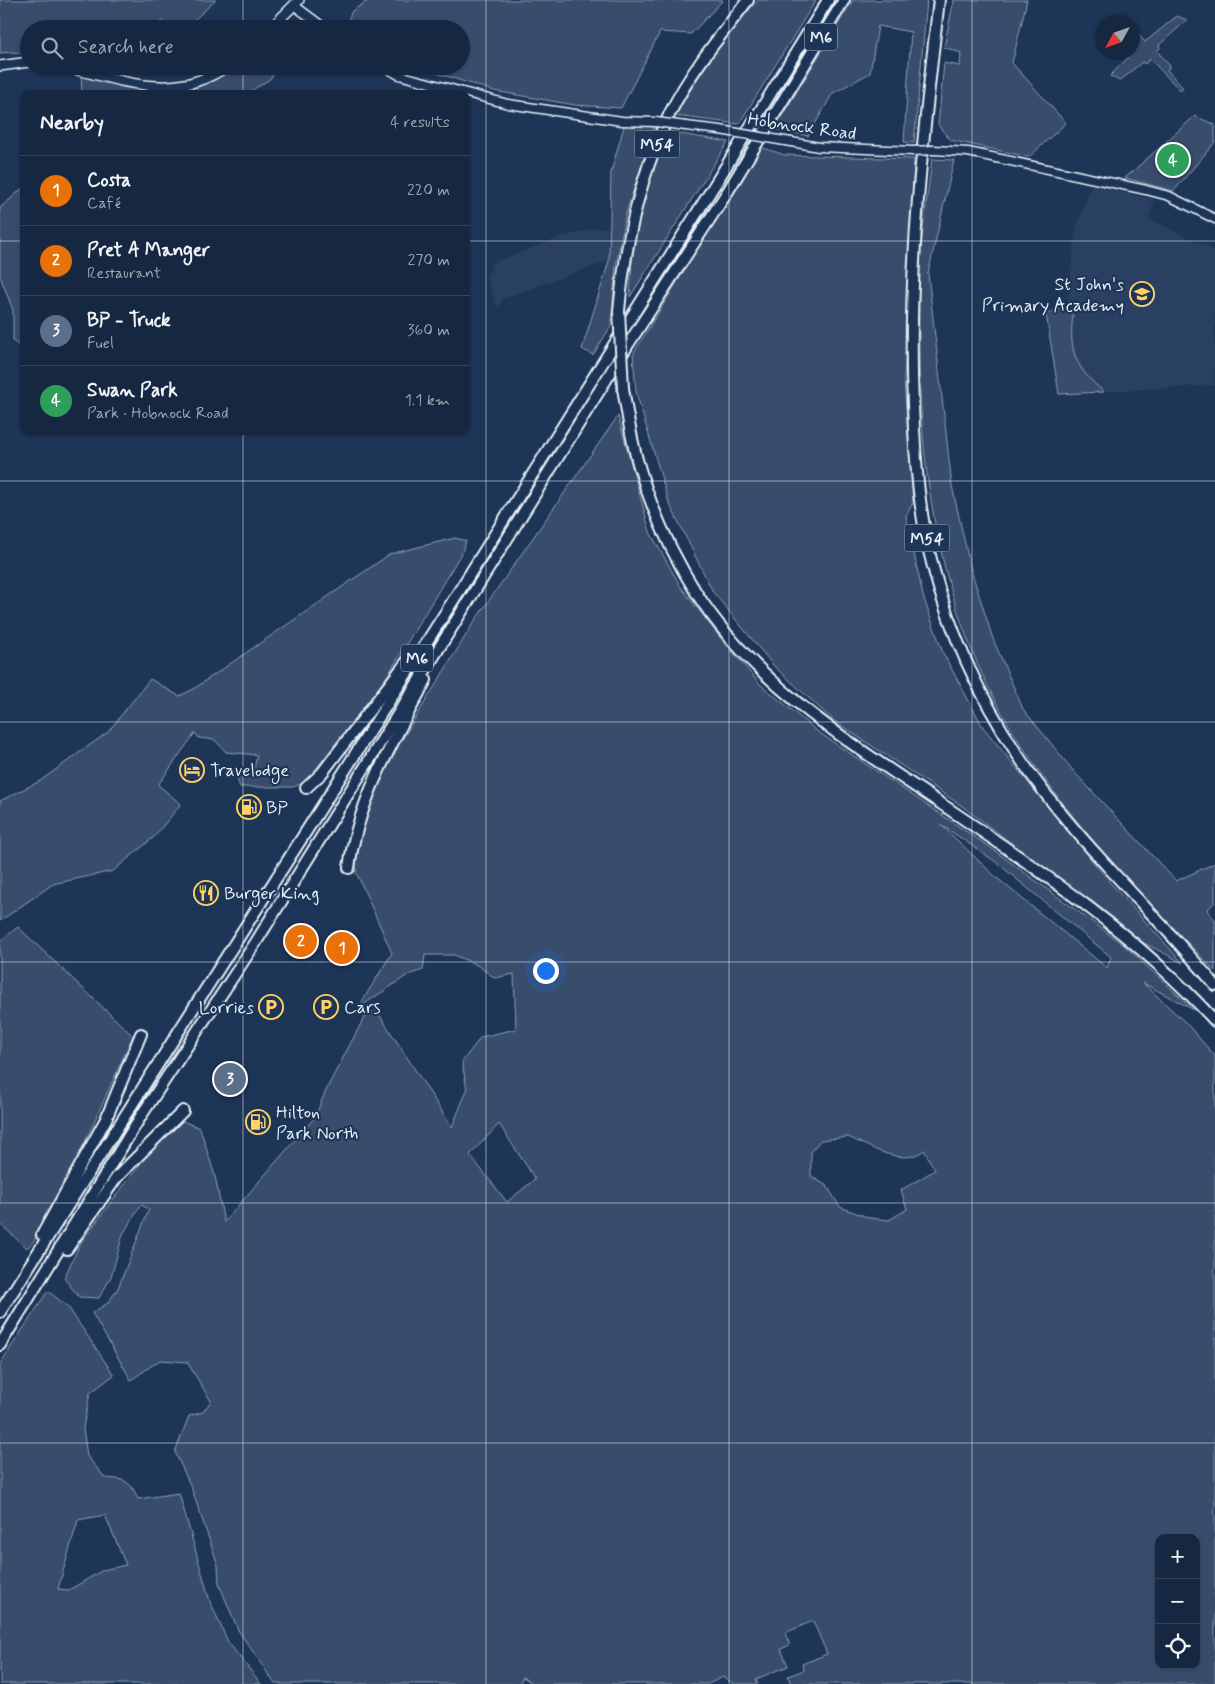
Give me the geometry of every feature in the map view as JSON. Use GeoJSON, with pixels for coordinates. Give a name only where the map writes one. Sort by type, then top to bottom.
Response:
{"type":"FeatureCollection","features":[{"type":"Feature","properties":{"kind":"highway","name":"M54"},"geometry":{"type":"LineString","coordinates":[[748,0],[700,62],[670,112],[651,159],[634,216],[623,266],[619,311],[622,388],[638,462],[655,512],[675,556],[698,595],[727,633],[785,693],[829,729],[1057,882],[1125,936],[1215,1021]]}},
{"type":"Feature","properties":{"kind":"highway","name":"M6"},"geometry":{"type":"LineString","coordinates":[[0,1311],[456,596],[717,181],[828,0]]}},
{"type":"Feature","properties":{"kind":"highway","name":"M6"},"geometry":{"type":"LineString","coordinates":[[0,1345],[141,1116],[256,942],[466,604],[728,191],[844,0]]}},
{"type":"Feature","properties":{"kind":"highway","name":"M54"},"geometry":{"type":"LineString","coordinates":[[939,0],[925,117],[913,257],[911,360],[914,443],[922,513],[933,567],[948,615],[980,690],[1017,754],[1104,863],[1215,985]]}},
{"type":"Feature","properties":{"kind":"highway"},"geometry":{"type":"LineString","coordinates":[[306,788],[322,773],[456,596]]}},
{"type":"Feature","properties":{"kind":"highway"},"geometry":{"type":"LineString","coordinates":[[349,868],[353,838],[377,771],[466,604]]}},
{"type":"Feature","properties":{"kind":"highway"},"geometry":{"type":"LineString","coordinates":[[0,1311],[106,1119],[141,1034]]}},
{"type":"Feature","properties":{"kind":"highway"},"geometry":{"type":"LineString","coordinates":[[6,1335],[117,1177],[171,1120],[183,1111]]}},
{"type":"Feature","properties":{"kind":"main road"},"geometry":{"type":"LineString","coordinates":[[279,20],[297,3],[316,20]]}},
{"type":"Feature","properties":{"kind":"main road"},"geometry":{"type":"LineString","coordinates":[[0,66],[20,63]]}},
{"type":"Feature","properties":{"kind":"main road"},"geometry":{"type":"LineString","coordinates":[[103,75],[160,87],[182,87],[199,82],[211,75]]}},
{"type":"Feature","properties":{"kind":"main road","name":"Hobnock Road"},"geometry":{"type":"LineString","coordinates":[[398,75],[455,90]]}},
{"type":"Feature","properties":{"kind":"main road","name":"Hobnock Road"},"geometry":{"type":"LineString","coordinates":[[470,94],[508,104],[622,121],[656,122],[720,130],[829,148],[968,152],[1146,190],[1168,196],[1215,219]]}},
{"type":"Feature","properties":{"kind":"shaded area"},"geometry":{"type":"Polygon","coordinates":[[[0,0],[216,0],[194,20],[20,20],[20,53],[0,53],[0,0]]]}},
{"type":"Feature","properties":{"kind":"shaded area"},"geometry":{"type":"Polygon","coordinates":[[[369,0],[723,0],[691,34],[660,32],[621,108],[575,105],[494,91],[443,75],[470,75],[470,20],[348,20],[352,11],[369,0]]]}},
{"type":"Feature","properties":{"kind":"shaded area"},"geometry":{"type":"Polygon","coordinates":[[[758,0],[816,0],[739,124],[675,116],[713,56],[734,27],[758,0]]]}},
{"type":"Feature","properties":{"kind":"shaded area"},"geometry":{"type":"Polygon","coordinates":[[[853,0],[927,0],[914,143],[904,142],[911,32],[878,26],[870,73],[833,93],[808,136],[774,129],[853,0]]]}},
{"type":"Feature","properties":{"kind":"shaded area"},"geometry":{"type":"Polygon","coordinates":[[[954,0],[1027,0],[1012,63],[1066,123],[1029,157],[950,140],[938,125],[944,63],[960,66],[961,53],[944,47],[954,0]]]}},
{"type":"Feature","properties":{"kind":"shaded area"},"geometry":{"type":"Polygon","coordinates":[[[1177,16],[1187,20],[1159,45],[1160,48],[1157,51],[1170,66],[1167,70],[1183,88],[1180,90],[1150,59],[1145,64],[1142,62],[1120,81],[1110,76],[1125,60],[1140,60],[1140,36],[1145,42],[1177,16]]]}},
{"type":"Feature","properties":{"kind":"shaded area"},"geometry":{"type":"Polygon","coordinates":[[[81,75],[85,75],[149,90],[82,90],[81,75]]]}},
{"type":"Feature","properties":{"kind":"shaded area"},"geometry":{"type":"Polygon","coordinates":[[[221,75],[273,75],[252,90],[187,90],[207,83],[221,75]]]}},
{"type":"Feature","properties":{"kind":"shaded area"},"geometry":{"type":"Polygon","coordinates":[[[1195,116],[1215,125],[1215,142],[1174,191],[1125,178],[1195,116]]]}},
{"type":"Feature","properties":{"kind":"shaded area"},"geometry":{"type":"Polygon","coordinates":[[[656,122],[626,213],[616,265],[611,326],[593,355],[582,349],[609,261],[611,172],[624,126],[656,122]]]}},
{"type":"Feature","properties":{"kind":"shaded area"},"geometry":{"type":"Polygon","coordinates":[[[669,132],[728,142],[630,297],[636,233],[646,192],[669,132]]]}},
{"type":"Feature","properties":{"kind":"shaded area"},"geometry":{"type":"Polygon","coordinates":[[[760,147],[785,155],[914,159],[904,380],[913,503],[906,516],[923,596],[943,653],[983,727],[1113,886],[1183,963],[1144,943],[962,806],[833,720],[774,666],[713,592],[669,503],[636,392],[633,354],[760,147]]]}},
{"type":"Feature","properties":{"kind":"shaded area"},"geometry":{"type":"Polygon","coordinates":[[[932,159],[954,160],[928,274],[952,486],[971,570],[993,639],[1023,709],[1075,773],[1176,881],[1215,863],[1215,902],[1207,910],[1215,920],[1215,971],[1103,852],[1051,788],[1006,720],[983,675],[964,629],[948,581],[937,532],[928,482],[923,431],[920,381],[919,280],[922,237],[932,159]]]}},
{"type":"Feature","properties":{"kind":"shaded area","name":"St John's Primary Academy"},"geometry":{"type":"Polygon","coordinates":[[[1091,185],[1154,200],[1149,219],[1215,250],[1215,385],[1059,394],[1046,314],[1065,307],[1068,301],[1076,228],[1091,185]]]}},
{"type":"Feature","properties":{"kind":"shaded area"},"geometry":{"type":"Polygon","coordinates":[[[20,190],[20,347],[13,341],[13,310],[0,276],[0,208],[20,190]]]}},
{"type":"Feature","properties":{"kind":"shaded area"},"geometry":{"type":"Polygon","coordinates":[[[596,228],[611,228],[609,261],[503,298],[499,306],[496,306],[486,276],[492,266],[490,264],[561,237],[596,228]]]}},
{"type":"Feature","properties":{"kind":"shaded area"},"geometry":{"type":"Polygon","coordinates":[[[1065,307],[1073,315],[1072,339],[1076,358],[1094,384],[1104,392],[1059,394],[1046,314],[1065,307]]]}},
{"type":"Feature","properties":{"kind":"shaded area"},"geometry":{"type":"Polygon","coordinates":[[[618,416],[650,532],[681,587],[718,635],[760,684],[818,732],[988,846],[1124,945],[1194,1010],[1143,983],[1186,1023],[1215,1056],[1215,1684],[791,1684],[788,1676],[804,1670],[802,1664],[827,1654],[813,1621],[785,1633],[790,1645],[781,1649],[788,1666],[756,1679],[758,1684],[734,1684],[723,1677],[708,1684],[534,1684],[523,1677],[519,1684],[275,1684],[238,1630],[219,1584],[218,1565],[191,1487],[175,1452],[189,1416],[203,1412],[211,1401],[187,1362],[160,1360],[131,1380],[92,1313],[108,1303],[118,1288],[149,1209],[141,1205],[123,1234],[111,1277],[99,1298],[79,1297],[64,1278],[81,1242],[175,1118],[200,1128],[215,1176],[224,1222],[315,1117],[327,1088],[365,1016],[377,1011],[452,1127],[467,1090],[462,1062],[481,1037],[516,1029],[514,974],[495,978],[477,965],[454,955],[425,955],[423,970],[408,975],[358,1008],[392,953],[356,872],[358,837],[380,776],[474,622],[618,416]],[[940,824],[997,878],[1107,968],[1111,957],[996,862],[940,824]],[[499,1124],[470,1155],[507,1202],[535,1179],[499,1124]],[[848,1137],[821,1140],[811,1151],[811,1176],[827,1186],[840,1207],[870,1218],[889,1220],[907,1209],[901,1190],[935,1170],[924,1150],[916,1155],[896,1156],[886,1154],[848,1137]]]}},
{"type":"Feature","properties":{"kind":"shaded area"},"geometry":{"type":"Polygon","coordinates":[[[455,538],[466,541],[462,552],[386,678],[306,782],[293,787],[240,787],[237,779],[254,769],[257,755],[226,752],[215,740],[199,738],[195,733],[158,785],[181,804],[154,837],[113,871],[53,884],[0,921],[0,801],[40,781],[108,732],[150,679],[179,696],[192,690],[390,554],[455,538]]]}},
{"type":"Feature","properties":{"kind":"shaded area"},"geometry":{"type":"Polygon","coordinates":[[[18,927],[133,1036],[75,1164],[34,1241],[27,1248],[0,1224],[0,941],[18,927]]]}},
{"type":"Feature","properties":{"kind":"shaded area"},"geometry":{"type":"Polygon","coordinates":[[[48,1291],[68,1307],[114,1375],[90,1393],[83,1428],[87,1456],[105,1478],[122,1480],[129,1484],[138,1499],[179,1493],[210,1601],[228,1642],[261,1684],[0,1684],[0,1364],[48,1291]],[[105,1515],[78,1520],[58,1589],[69,1590],[103,1570],[126,1565],[105,1515]]]}},
{"type":"Feature","properties":{"kind":"place","name":"Swan Park"},"geometry":{"type":"Point","coordinates":[1173,160]}},
{"type":"Feature","properties":{"kind":"place","name":"St John's Primary Academy"},"geometry":{"type":"Point","coordinates":[1142,294]}},
{"type":"Feature","properties":{"kind":"place","name":"Travelodge"},"geometry":{"type":"Point","coordinates":[192,770]}},
{"type":"Feature","properties":{"kind":"place","name":"BP"},"geometry":{"type":"Point","coordinates":[249,807]}},
{"type":"Feature","properties":{"kind":"place","name":"Burger King"},"geometry":{"type":"Point","coordinates":[206,893]}},
{"type":"Feature","properties":{"kind":"place","name":"Pret A Manger"},"geometry":{"type":"Point","coordinates":[301,941]}},
{"type":"Feature","properties":{"kind":"place","name":"Costa"},"geometry":{"type":"Point","coordinates":[342,948]}},
{"type":"Feature","properties":{"kind":"place","name":"Lorries"},"geometry":{"type":"Point","coordinates":[271,1007]}},
{"type":"Feature","properties":{"kind":"place","name":"Cars"},"geometry":{"type":"Point","coordinates":[326,1007]}},
{"type":"Feature","properties":{"kind":"place","name":"BP - Truck"},"geometry":{"type":"Point","coordinates":[230,1079]}},
{"type":"Feature","properties":{"kind":"place","name":"Hilton Park North"},"geometry":{"type":"Point","coordinates":[258,1122]}}]}
